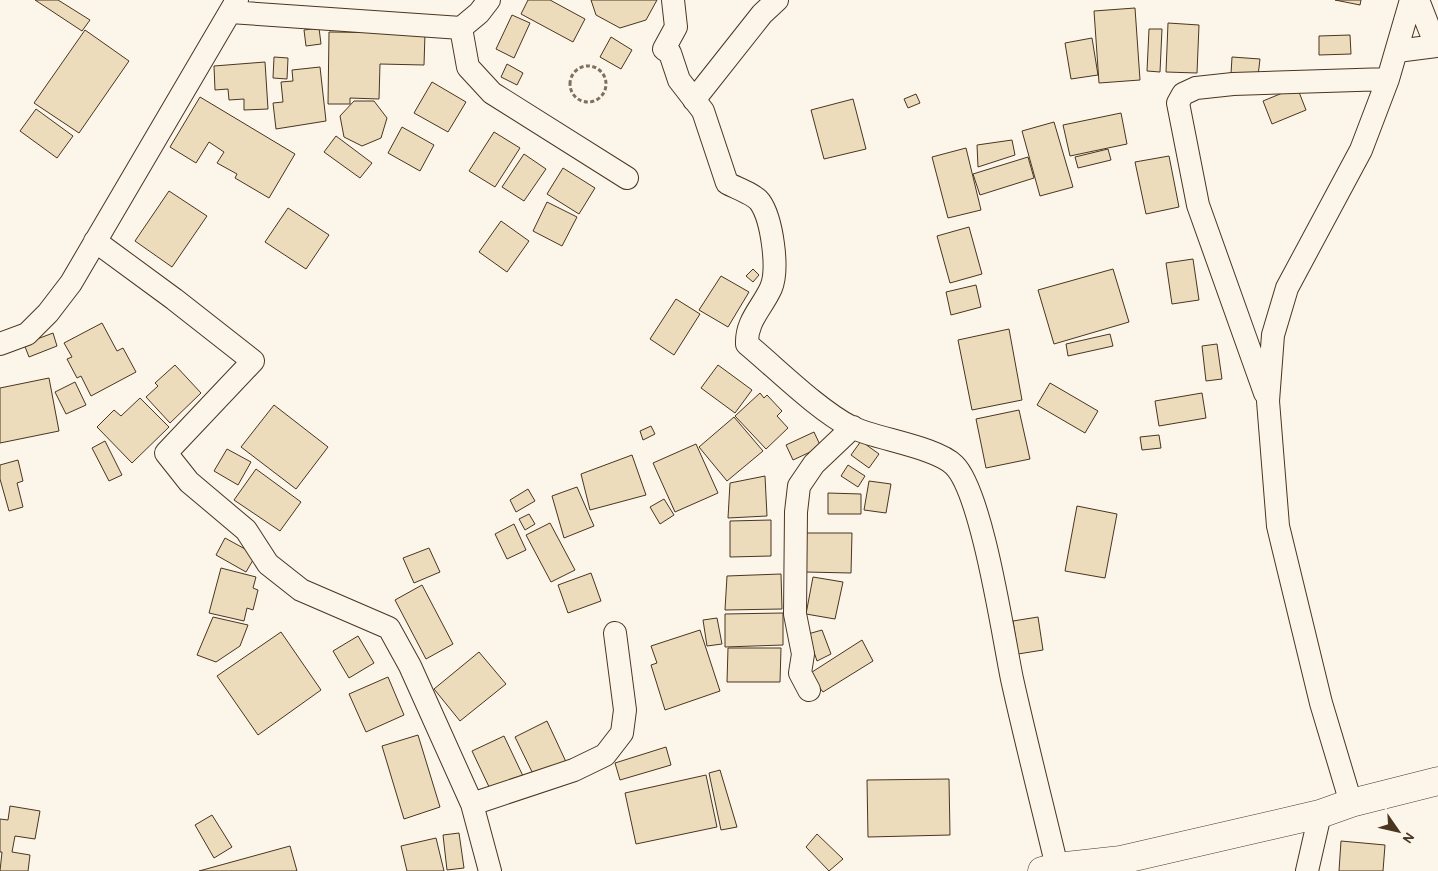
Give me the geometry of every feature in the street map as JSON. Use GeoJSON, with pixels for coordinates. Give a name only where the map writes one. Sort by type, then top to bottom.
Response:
{"type":"FeatureCollection","features":[{"type":"Feature","properties":{"kind":"street"},"geometry":{"type":"LineString","coordinates":[[0,344],[27,334],[48,313],[71,282],[233,6],[461,28],[479,13],[489,0]]}},
{"type":"Feature","properties":{"kind":"street"},"geometry":{"type":"LineString","coordinates":[[673,0],[676,27],[664,49],[670,53],[679,80],[702,111],[727,183],[759,201],[767,217],[774,257],[772,287],[750,323],[747,344],[835,418],[853,427],[923,450],[952,464],[965,479],[986,549],[1050,869],[1121,866],[1438,781]]}},
{"type":"Feature","properties":{"kind":"street"},"geometry":{"type":"LineString","coordinates":[[694,100],[762,14],[778,0]]}},
{"type":"Feature","properties":{"kind":"street"},"geometry":{"type":"LineString","coordinates":[[1351,803],[1321,703],[1278,526],[1268,401],[1273,335],[1287,288],[1361,150],[1388,79],[1411,0]]}},
{"type":"Feature","properties":{"kind":"street"},"geometry":{"type":"LineString","coordinates":[[1397,51],[1437,46],[1418,0]]}},
{"type":"Feature","properties":{"kind":"street"},"geometry":{"type":"LineString","coordinates":[[461,28],[468,67],[492,93],[627,178]]}},
{"type":"Feature","properties":{"kind":"street"},"geometry":{"type":"LineString","coordinates":[[1268,401],[1198,205],[1178,103],[1183,94],[1196,88],[1233,84],[1388,79]]}},
{"type":"Feature","properties":{"kind":"street"},"geometry":{"type":"LineString","coordinates":[[95,242],[174,299],[253,362],[166,453],[189,482],[246,530],[268,564],[301,590],[389,628],[410,666],[472,804],[490,871]]}},
{"type":"Feature","properties":{"kind":"street"},"geometry":{"type":"LineString","coordinates":[[809,690],[800,673],[803,654],[795,614],[796,512],[799,486],[814,464],[853,427]]}},
{"type":"Feature","properties":{"kind":"street"},"geometry":{"type":"LineString","coordinates":[[472,804],[574,770],[605,755],[622,733],[625,710],[615,634]]}},
{"type":"Feature","properties":{"kind":"street"},"geometry":{"type":"LineString","coordinates":[[1307,871],[1320,814]]}},
{"type":"Feature","properties":{"kind":"path"},"geometry":{"type":"LineString","coordinates":[[590,66],[598,69],[604,75],[605,91],[600,98],[585,102],[572,93],[571,77],[576,70],[590,66]]}},
{"type":"Feature","properties":{"kind":"building"},"geometry":{"type":"Polygon","coordinates":[[[35,0],[58,0],[90,20],[82,31],[35,0]]]}},
{"type":"Feature","properties":{"kind":"building"},"geometry":{"type":"Polygon","coordinates":[[[528,0],[550,0],[585,19],[573,42],[521,14],[528,0]]]}},
{"type":"Feature","properties":{"kind":"building"},"geometry":{"type":"Polygon","coordinates":[[[591,0],[657,0],[646,20],[620,28],[596,15],[591,0]]]}},
{"type":"Feature","properties":{"kind":"building"},"geometry":{"type":"Polygon","coordinates":[[[1335,0],[1361,0],[1360,5],[1335,0]]]}},
{"type":"Feature","properties":{"kind":"building"},"geometry":{"type":"Polygon","coordinates":[[[1135,8],[1140,80],[1099,83],[1094,11],[1135,8]]]}},
{"type":"Feature","properties":{"kind":"building"},"geometry":{"type":"Polygon","coordinates":[[[512,15],[530,23],[514,58],[496,49],[512,15]]]}},
{"type":"Feature","properties":{"kind":"building"},"geometry":{"type":"Polygon","coordinates":[[[1168,23],[1199,25],[1197,73],[1166,72],[1168,23]]]}},
{"type":"Feature","properties":{"kind":"building"},"geometry":{"type":"Polygon","coordinates":[[[319,28],[321,44],[306,46],[304,30],[319,28]]]}},
{"type":"Feature","properties":{"kind":"building"},"geometry":{"type":"Polygon","coordinates":[[[1149,29],[1162,29],[1160,72],[1147,71],[1149,29]]]}},
{"type":"Feature","properties":{"kind":"building"},"geometry":{"type":"Polygon","coordinates":[[[85,30],[129,61],[79,133],[34,103],[85,30]]]}},
{"type":"Feature","properties":{"kind":"building"},"geometry":{"type":"Polygon","coordinates":[[[329,32],[425,33],[424,65],[380,64],[379,99],[350,98],[350,104],[328,104],[329,32]]]}},
{"type":"Feature","properties":{"kind":"building"},"geometry":{"type":"Polygon","coordinates":[[[1350,35],[1351,54],[1319,55],[1319,36],[1350,35]]]}},
{"type":"Feature","properties":{"kind":"building"},"geometry":{"type":"Polygon","coordinates":[[[611,37],[632,50],[621,69],[600,57],[611,37]]]}},
{"type":"Feature","properties":{"kind":"building"},"geometry":{"type":"Polygon","coordinates":[[[1092,38],[1098,75],[1071,79],[1065,43],[1092,38]]]}},
{"type":"Feature","properties":{"kind":"building"},"geometry":{"type":"Polygon","coordinates":[[[274,57],[288,58],[287,79],[273,78],[274,57]]]}},
{"type":"Feature","properties":{"kind":"building"},"geometry":{"type":"Polygon","coordinates":[[[1232,57],[1260,59],[1258,76],[1231,74],[1232,57]]]}},
{"type":"Feature","properties":{"kind":"building"},"geometry":{"type":"Polygon","coordinates":[[[265,62],[268,109],[244,110],[244,99],[229,100],[228,89],[215,90],[214,66],[265,62]]]}},
{"type":"Feature","properties":{"kind":"building"},"geometry":{"type":"Polygon","coordinates":[[[507,64],[523,73],[517,85],[501,77],[507,64]]]}},
{"type":"Feature","properties":{"kind":"building"},"geometry":{"type":"Polygon","coordinates":[[[320,67],[326,121],[276,129],[273,103],[283,102],[281,82],[293,81],[292,70],[320,67]]]}},
{"type":"Feature","properties":{"kind":"building"},"geometry":{"type":"Polygon","coordinates":[[[432,82],[466,102],[448,132],[414,113],[432,82]]]}},
{"type":"Feature","properties":{"kind":"building"},"geometry":{"type":"Polygon","coordinates":[[[1297,87],[1306,110],[1272,124],[1263,101],[1297,87]]]}},
{"type":"Feature","properties":{"kind":"building"},"geometry":{"type":"Polygon","coordinates":[[[916,94],[920,103],[908,108],[904,99],[916,94]]]}},
{"type":"Feature","properties":{"kind":"building"},"geometry":{"type":"Polygon","coordinates":[[[200,97],[295,154],[269,198],[235,178],[237,174],[217,163],[224,152],[209,142],[196,163],[170,147],[200,97]]]}},
{"type":"Feature","properties":{"kind":"building"},"geometry":{"type":"Polygon","coordinates":[[[853,99],[866,149],[824,159],[811,110],[853,99]]]}},
{"type":"Feature","properties":{"kind":"building"},"geometry":{"type":"Polygon","coordinates":[[[354,101],[374,101],[387,118],[381,138],[362,146],[344,137],[340,116],[354,101]]]}},
{"type":"Feature","properties":{"kind":"building"},"geometry":{"type":"Polygon","coordinates":[[[36,109],[73,136],[57,158],[20,131],[36,109]]]}},
{"type":"Feature","properties":{"kind":"building"},"geometry":{"type":"Polygon","coordinates":[[[1121,113],[1127,144],[1070,156],[1063,125],[1121,113]]]}},
{"type":"Feature","properties":{"kind":"building"},"geometry":{"type":"Polygon","coordinates":[[[1054,122],[1073,187],[1040,196],[1022,131],[1054,122]]]}},
{"type":"Feature","properties":{"kind":"building"},"geometry":{"type":"Polygon","coordinates":[[[402,127],[434,145],[420,171],[388,153],[402,127]]]}},
{"type":"Feature","properties":{"kind":"building"},"geometry":{"type":"Polygon","coordinates":[[[494,132],[520,148],[495,187],[469,171],[494,132]]]}},
{"type":"Feature","properties":{"kind":"building"},"geometry":{"type":"Polygon","coordinates":[[[336,136],[372,163],[360,178],[324,152],[336,136]]]}},
{"type":"Feature","properties":{"kind":"building"},"geometry":{"type":"Polygon","coordinates":[[[1012,140],[1015,155],[978,167],[977,145],[1012,140]]]}},
{"type":"Feature","properties":{"kind":"building"},"geometry":{"type":"Polygon","coordinates":[[[966,148],[981,210],[948,218],[932,157],[966,148]]]}},
{"type":"Feature","properties":{"kind":"building"},"geometry":{"type":"Polygon","coordinates":[[[1108,149],[1111,160],[1078,168],[1075,157],[1108,149]]]}},
{"type":"Feature","properties":{"kind":"building"},"geometry":{"type":"Polygon","coordinates":[[[524,154],[546,169],[524,201],[502,187],[524,154]]]}},
{"type":"Feature","properties":{"kind":"building"},"geometry":{"type":"Polygon","coordinates":[[[1169,156],[1179,207],[1146,214],[1135,162],[1169,156]]]}},
{"type":"Feature","properties":{"kind":"building"},"geometry":{"type":"Polygon","coordinates":[[[1028,157],[1034,178],[980,195],[973,174],[1028,157]]]}},
{"type":"Feature","properties":{"kind":"building"},"geometry":{"type":"Polygon","coordinates":[[[563,168],[595,188],[579,214],[547,194],[563,168]]]}},
{"type":"Feature","properties":{"kind":"building"},"geometry":{"type":"Polygon","coordinates":[[[169,191],[207,216],[172,267],[135,241],[169,191]]]}},
{"type":"Feature","properties":{"kind":"building"},"geometry":{"type":"Polygon","coordinates":[[[547,202],[577,217],[562,246],[533,231],[547,202]]]}},
{"type":"Feature","properties":{"kind":"building"},"geometry":{"type":"Polygon","coordinates":[[[288,208],[329,235],[306,269],[265,242],[288,208]]]}},
{"type":"Feature","properties":{"kind":"building"},"geometry":{"type":"Polygon","coordinates":[[[501,221],[529,241],[507,272],[479,252],[501,221]]]}},
{"type":"Feature","properties":{"kind":"building"},"geometry":{"type":"Polygon","coordinates":[[[969,227],[982,274],[950,283],[937,236],[969,227]]]}},
{"type":"Feature","properties":{"kind":"building"},"geometry":{"type":"Polygon","coordinates":[[[1193,259],[1199,300],[1172,304],[1166,263],[1193,259]]]}},
{"type":"Feature","properties":{"kind":"building"},"geometry":{"type":"Polygon","coordinates":[[[753,269],[759,275],[753,282],[746,276],[753,269]]]}},
{"type":"Feature","properties":{"kind":"building"},"geometry":{"type":"Polygon","coordinates":[[[1113,269],[1129,322],[1054,344],[1038,290],[1113,269]]]}},
{"type":"Feature","properties":{"kind":"building"},"geometry":{"type":"Polygon","coordinates":[[[721,276],[749,292],[728,327],[699,310],[721,276]]]}},
{"type":"Feature","properties":{"kind":"building"},"geometry":{"type":"Polygon","coordinates":[[[976,285],[981,307],[951,315],[946,292],[976,285]]]}},
{"type":"Feature","properties":{"kind":"building"},"geometry":{"type":"Polygon","coordinates":[[[676,299],[700,314],[674,355],[650,339],[676,299]]]}},
{"type":"Feature","properties":{"kind":"building"},"geometry":{"type":"Polygon","coordinates":[[[102,323],[117,351],[123,348],[136,372],[91,396],[81,376],[77,378],[67,359],[72,357],[64,343],[102,323]]]}},
{"type":"Feature","properties":{"kind":"building"},"geometry":{"type":"Polygon","coordinates":[[[1009,329],[1022,400],[972,410],[958,340],[1009,329]]]}},
{"type":"Feature","properties":{"kind":"building"},"geometry":{"type":"Polygon","coordinates":[[[53,333],[57,346],[29,357],[24,344],[53,333]]]}},
{"type":"Feature","properties":{"kind":"building"},"geometry":{"type":"Polygon","coordinates":[[[1110,334],[1113,346],[1068,356],[1066,344],[1110,334]]]}},
{"type":"Feature","properties":{"kind":"building"},"geometry":{"type":"Polygon","coordinates":[[[1217,344],[1222,379],[1206,381],[1202,346],[1217,344]]]}},
{"type":"Feature","properties":{"kind":"building"},"geometry":{"type":"Polygon","coordinates":[[[175,365],[201,393],[170,423],[146,397],[158,386],[155,383],[175,365]]]}},
{"type":"Feature","properties":{"kind":"building"},"geometry":{"type":"Polygon","coordinates":[[[718,365],[752,390],[735,413],[701,388],[718,365]]]}},
{"type":"Feature","properties":{"kind":"building"},"geometry":{"type":"Polygon","coordinates":[[[49,378],[59,431],[0,443],[0,388],[49,378]]]}},
{"type":"Feature","properties":{"kind":"building"},"geometry":{"type":"Polygon","coordinates":[[[75,382],[86,405],[66,414],[55,392],[75,382]]]}},
{"type":"Feature","properties":{"kind":"building"},"geometry":{"type":"Polygon","coordinates":[[[1050,383],[1098,411],[1085,433],[1037,405],[1050,383]]]}},
{"type":"Feature","properties":{"kind":"building"},"geometry":{"type":"Polygon","coordinates":[[[760,393],[764,398],[767,395],[782,411],[777,416],[788,428],[766,449],[735,416],[760,393]]]}},
{"type":"Feature","properties":{"kind":"building"},"geometry":{"type":"Polygon","coordinates":[[[1202,393],[1206,418],[1159,426],[1155,401],[1202,393]]]}},
{"type":"Feature","properties":{"kind":"building"},"geometry":{"type":"Polygon","coordinates":[[[140,398],[169,427],[132,463],[97,427],[114,410],[121,416],[140,398]]]}},
{"type":"Feature","properties":{"kind":"building"},"geometry":{"type":"Polygon","coordinates":[[[274,405],[328,447],[296,489],[241,447],[274,405]]]}},
{"type":"Feature","properties":{"kind":"building"},"geometry":{"type":"Polygon","coordinates":[[[1019,410],[1030,459],[986,468],[976,419],[1019,410]]]}},
{"type":"Feature","properties":{"kind":"building"},"geometry":{"type":"Polygon","coordinates":[[[734,417],[763,451],[727,481],[699,447],[734,417]]]}},
{"type":"Feature","properties":{"kind":"building"},"geometry":{"type":"Polygon","coordinates":[[[651,426],[655,434],[643,440],[640,431],[651,426]]]}},
{"type":"Feature","properties":{"kind":"building"},"geometry":{"type":"Polygon","coordinates":[[[814,432],[821,447],[793,460],[786,445],[814,432]]]}},
{"type":"Feature","properties":{"kind":"building"},"geometry":{"type":"Polygon","coordinates":[[[1159,435],[1161,448],[1142,450],[1140,437],[1159,435]]]}},
{"type":"Feature","properties":{"kind":"building"},"geometry":{"type":"Polygon","coordinates":[[[105,441],[122,475],[109,481],[92,448],[105,441]]]}},
{"type":"Feature","properties":{"kind":"building"},"geometry":{"type":"Polygon","coordinates":[[[861,441],[879,454],[869,468],[851,455],[861,441]]]}},
{"type":"Feature","properties":{"kind":"building"},"geometry":{"type":"Polygon","coordinates":[[[696,444],[718,493],[675,512],[653,463],[696,444]]]}},
{"type":"Feature","properties":{"kind":"building"},"geometry":{"type":"Polygon","coordinates":[[[227,449],[251,462],[238,485],[214,471],[227,449]]]}},
{"type":"Feature","properties":{"kind":"building"},"geometry":{"type":"Polygon","coordinates":[[[632,455],[646,495],[590,510],[581,474],[632,455]]]}},
{"type":"Feature","properties":{"kind":"building"},"geometry":{"type":"Polygon","coordinates":[[[18,460],[23,481],[17,483],[23,507],[9,511],[0,479],[0,465],[18,460]]]}},
{"type":"Feature","properties":{"kind":"building"},"geometry":{"type":"Polygon","coordinates":[[[848,465],[865,476],[858,487],[841,476],[848,465]]]}},
{"type":"Feature","properties":{"kind":"building"},"geometry":{"type":"Polygon","coordinates":[[[256,469],[301,502],[280,531],[234,500],[256,469]]]}},
{"type":"Feature","properties":{"kind":"building"},"geometry":{"type":"Polygon","coordinates":[[[765,476],[767,516],[728,518],[730,483],[765,476]]]}},
{"type":"Feature","properties":{"kind":"building"},"geometry":{"type":"Polygon","coordinates":[[[869,481],[891,484],[886,513],[864,510],[869,481]]]}},
{"type":"Feature","properties":{"kind":"building"},"geometry":{"type":"Polygon","coordinates":[[[577,487],[594,526],[564,538],[552,496],[577,487]]]}},
{"type":"Feature","properties":{"kind":"building"},"geometry":{"type":"Polygon","coordinates":[[[528,489],[535,501],[516,512],[510,500],[528,489]]]}},
{"type":"Feature","properties":{"kind":"building"},"geometry":{"type":"Polygon","coordinates":[[[828,493],[861,494],[861,514],[828,514],[828,493]]]}},
{"type":"Feature","properties":{"kind":"building"},"geometry":{"type":"Polygon","coordinates":[[[664,499],[674,515],[660,524],[650,507],[664,499]]]}},
{"type":"Feature","properties":{"kind":"building"},"geometry":{"type":"Polygon","coordinates":[[[1077,506],[1117,514],[1105,578],[1065,571],[1077,506]]]}},
{"type":"Feature","properties":{"kind":"building"},"geometry":{"type":"Polygon","coordinates":[[[529,514],[535,524],[525,530],[519,519],[529,514]]]}},
{"type":"Feature","properties":{"kind":"building"},"geometry":{"type":"Polygon","coordinates":[[[771,520],[771,556],[730,557],[730,521],[771,520]]]}},
{"type":"Feature","properties":{"kind":"building"},"geometry":{"type":"Polygon","coordinates":[[[550,523],[575,570],[551,582],[526,535],[550,523]]]}},
{"type":"Feature","properties":{"kind":"building"},"geometry":{"type":"Polygon","coordinates":[[[514,524],[526,550],[507,559],[495,534],[514,524]]]}},
{"type":"Feature","properties":{"kind":"building"},"geometry":{"type":"Polygon","coordinates":[[[806,533],[852,533],[851,573],[805,572],[806,533]]]}},
{"type":"Feature","properties":{"kind":"building"},"geometry":{"type":"Polygon","coordinates":[[[225,538],[256,555],[246,572],[216,555],[225,538]]]}},
{"type":"Feature","properties":{"kind":"building"},"geometry":{"type":"Polygon","coordinates":[[[429,548],[440,572],[414,583],[403,558],[429,548]]]}},
{"type":"Feature","properties":{"kind":"building"},"geometry":{"type":"Polygon","coordinates":[[[221,568],[256,577],[253,588],[258,590],[253,610],[247,608],[244,621],[209,613],[221,568]]]}},
{"type":"Feature","properties":{"kind":"building"},"geometry":{"type":"Polygon","coordinates":[[[591,573],[601,601],[568,613],[558,585],[591,573]]]}},
{"type":"Feature","properties":{"kind":"building"},"geometry":{"type":"Polygon","coordinates":[[[781,574],[782,609],[725,610],[727,576],[781,574]]]}},
{"type":"Feature","properties":{"kind":"building"},"geometry":{"type":"Polygon","coordinates":[[[813,577],[843,582],[835,619],[806,614],[813,577]]]}},
{"type":"Feature","properties":{"kind":"building"},"geometry":{"type":"Polygon","coordinates":[[[422,585],[453,644],[426,659],[395,600],[422,585]]]}},
{"type":"Feature","properties":{"kind":"building"},"geometry":{"type":"Polygon","coordinates":[[[783,613],[783,645],[725,647],[725,614],[783,613]]]}},
{"type":"Feature","properties":{"kind":"building"},"geometry":{"type":"Polygon","coordinates":[[[213,617],[248,625],[240,646],[216,662],[197,655],[213,617]]]}},
{"type":"Feature","properties":{"kind":"building"},"geometry":{"type":"Polygon","coordinates":[[[1038,617],[1043,650],[1018,654],[1013,621],[1038,617]]]}},
{"type":"Feature","properties":{"kind":"building"},"geometry":{"type":"Polygon","coordinates":[[[717,618],[722,644],[707,646],[703,620],[717,618]]]}},
{"type":"Feature","properties":{"kind":"building"},"geometry":{"type":"Polygon","coordinates":[[[700,630],[720,691],[665,710],[651,665],[657,663],[651,646],[700,630]]]}},
{"type":"Feature","properties":{"kind":"building"},"geometry":{"type":"Polygon","coordinates":[[[822,630],[831,654],[817,661],[808,634],[822,630]]]}},
{"type":"Feature","properties":{"kind":"building"},"geometry":{"type":"Polygon","coordinates":[[[281,632],[321,690],[258,735],[217,676],[281,632]]]}},
{"type":"Feature","properties":{"kind":"building"},"geometry":{"type":"Polygon","coordinates":[[[358,636],[374,663],[349,678],[333,651],[358,636]]]}},
{"type":"Feature","properties":{"kind":"building"},"geometry":{"type":"Polygon","coordinates":[[[862,640],[873,661],[823,692],[809,674],[862,640]]]}},
{"type":"Feature","properties":{"kind":"building"},"geometry":{"type":"Polygon","coordinates":[[[728,648],[781,648],[780,682],[727,682],[728,648]]]}},
{"type":"Feature","properties":{"kind":"building"},"geometry":{"type":"Polygon","coordinates":[[[479,652],[506,684],[460,721],[434,689],[479,652]]]}},
{"type":"Feature","properties":{"kind":"building"},"geometry":{"type":"Polygon","coordinates":[[[388,677],[404,715],[366,732],[349,694],[388,677]]]}},
{"type":"Feature","properties":{"kind":"building"},"geometry":{"type":"Polygon","coordinates":[[[547,721],[567,764],[536,780],[515,737],[547,721]]]}},
{"type":"Feature","properties":{"kind":"building"},"geometry":{"type":"Polygon","coordinates":[[[418,735],[440,807],[404,819],[382,746],[418,735]]]}},
{"type":"Feature","properties":{"kind":"building"},"geometry":{"type":"Polygon","coordinates":[[[504,736],[523,776],[491,791],[472,751],[504,736]]]}},
{"type":"Feature","properties":{"kind":"building"},"geometry":{"type":"Polygon","coordinates":[[[666,747],[671,765],[620,780],[615,763],[666,747]]]}},
{"type":"Feature","properties":{"kind":"building"},"geometry":{"type":"Polygon","coordinates":[[[720,770],[737,827],[721,830],[709,773],[720,770]]]}},
{"type":"Feature","properties":{"kind":"building"},"geometry":{"type":"Polygon","coordinates":[[[706,775],[717,827],[636,844],[625,793],[706,775]]]}},
{"type":"Feature","properties":{"kind":"building"},"geometry":{"type":"Polygon","coordinates":[[[949,779],[950,835],[868,837],[867,780],[949,779]]]}},
{"type":"Feature","properties":{"kind":"building"},"geometry":{"type":"Polygon","coordinates":[[[10,806],[40,811],[35,839],[15,836],[12,852],[30,855],[28,871],[0,871],[2,852],[0,852],[0,819],[8,820],[10,806]]]}},
{"type":"Feature","properties":{"kind":"building"},"geometry":{"type":"Polygon","coordinates":[[[212,815],[232,847],[214,858],[195,825],[212,815]]]}},
{"type":"Feature","properties":{"kind":"building"},"geometry":{"type":"Polygon","coordinates":[[[459,833],[464,868],[447,870],[443,835],[459,833]]]}},
{"type":"Feature","properties":{"kind":"building"},"geometry":{"type":"Polygon","coordinates":[[[817,834],[843,859],[829,871],[806,847],[817,834]]]}},
{"type":"Feature","properties":{"kind":"building"},"geometry":{"type":"Polygon","coordinates":[[[436,838],[444,871],[407,871],[401,846],[436,838]]]}},
{"type":"Feature","properties":{"kind":"building"},"geometry":{"type":"Polygon","coordinates":[[[1341,841],[1385,845],[1383,871],[1339,871],[1341,841]]]}},
{"type":"Feature","properties":{"kind":"building"},"geometry":{"type":"Polygon","coordinates":[[[290,846],[297,871],[199,871],[290,846]]]}}]}
